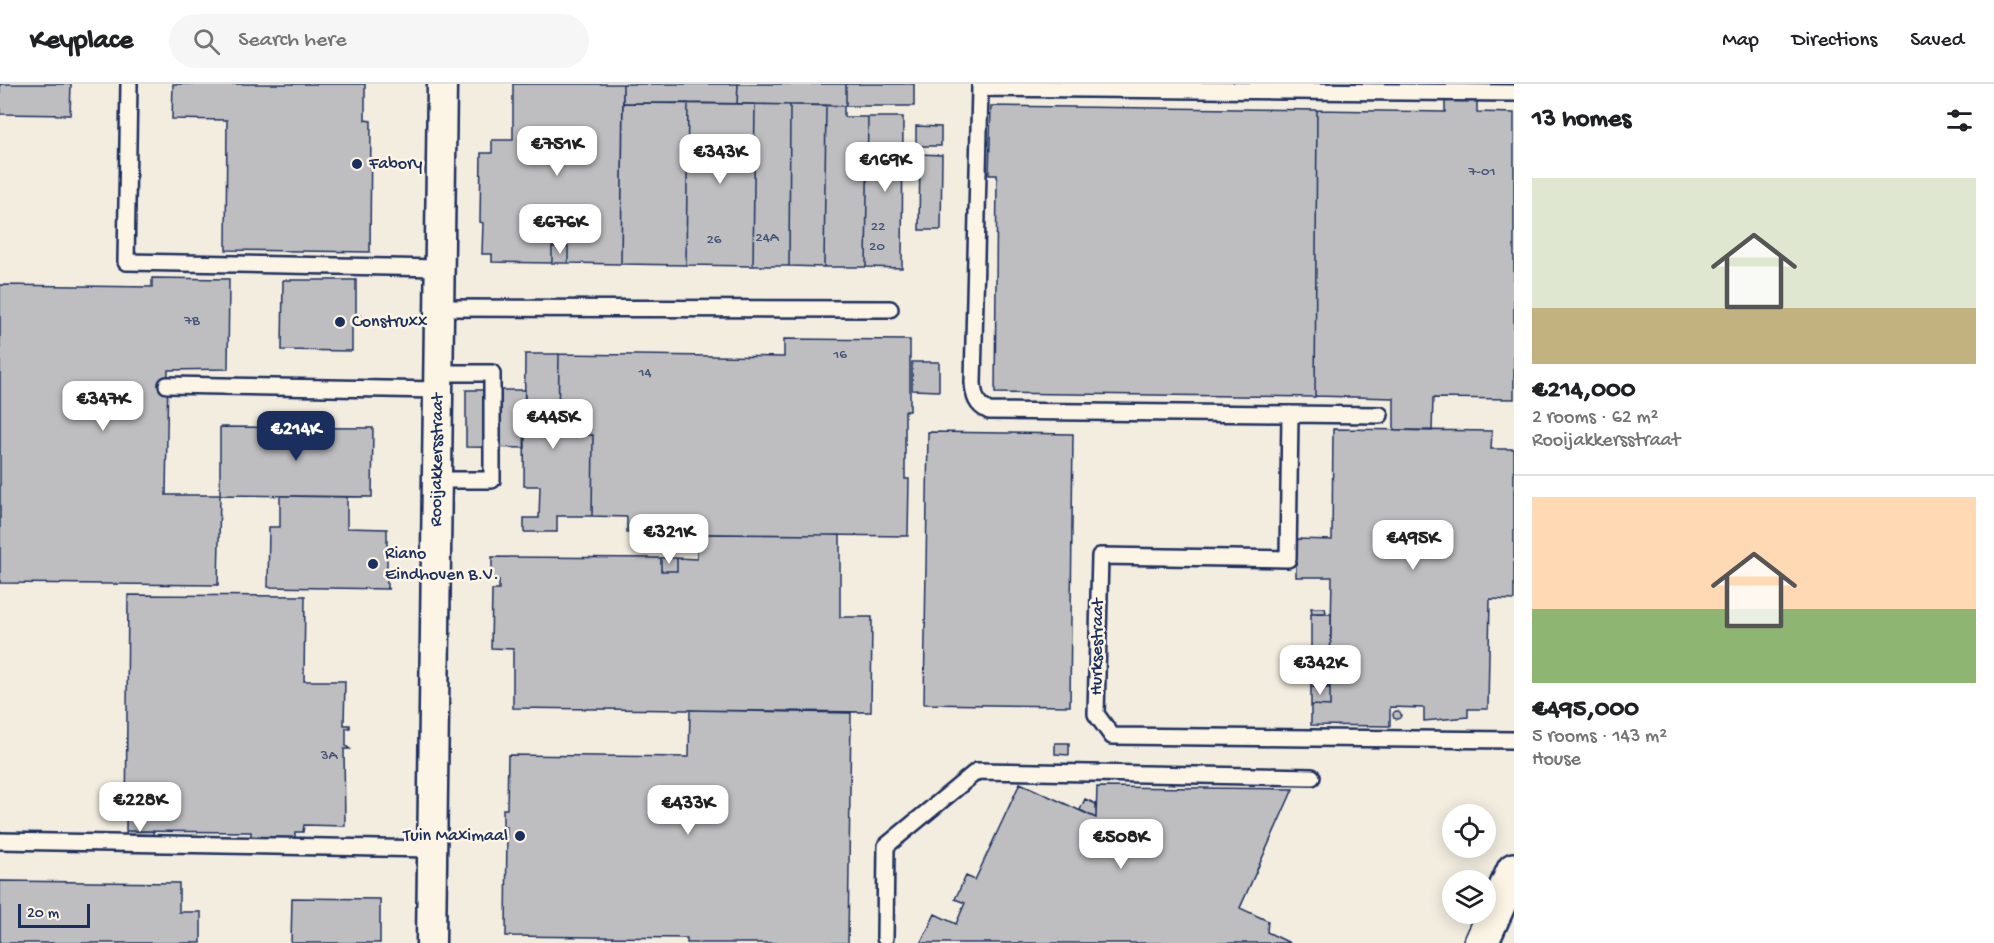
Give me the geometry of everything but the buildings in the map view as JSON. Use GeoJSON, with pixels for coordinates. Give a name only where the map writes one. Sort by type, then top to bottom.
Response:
{"type":"FeatureCollection","features":[{"type":"Feature","properties":{"kind":"street","name":"Rooijakkersstraat"},"geometry":{"type":"LineString","coordinates":[[431,943],[442,84]]}},
{"type":"Feature","properties":{"kind":"street"},"geometry":{"type":"LineString","coordinates":[[1481,943],[1514,870]]}},
{"type":"Feature","properties":{"kind":"lane"},"geometry":{"type":"LineString","coordinates":[[129,84],[126,262],[440,268]]}},
{"type":"Feature","properties":{"kind":"lane"},"geometry":{"type":"LineString","coordinates":[[1380,415],[989,411],[978,404],[973,383],[980,86],[1514,93]]}},
{"type":"Feature","properties":{"kind":"lane"},"geometry":{"type":"LineString","coordinates":[[440,308],[890,309]]}},
{"type":"Feature","properties":{"kind":"lane"},"geometry":{"type":"LineString","coordinates":[[167,385],[439,382],[492,373],[492,480],[438,480]]}},
{"type":"Feature","properties":{"kind":"lane","name":"Hurksestraat"},"geometry":{"type":"LineString","coordinates":[[1290,414],[1288,559],[1100,556],[1096,714],[1112,736],[1514,740]]}},
{"type":"Feature","properties":{"kind":"lane"},"geometry":{"type":"LineString","coordinates":[[885,938],[886,846],[977,771],[1312,777]]}},
{"type":"Feature","properties":{"kind":"lane"},"geometry":{"type":"LineString","coordinates":[[0,841],[432,849]]}},
{"type":"Feature","properties":{"kind":"place","name":"Fabory"},"geometry":{"type":"Point","coordinates":[357,164]}},
{"type":"Feature","properties":{"kind":"place","name":"Construxx"},"geometry":{"type":"Point","coordinates":[340,322]}},
{"type":"Feature","properties":{"kind":"place","name":"Riano Eindhoven B.V."},"geometry":{"type":"Point","coordinates":[373,564]}},
{"type":"Feature","properties":{"kind":"place","name":"Tuin Maximaal"},"geometry":{"type":"Point","coordinates":[520,836]}}]}
